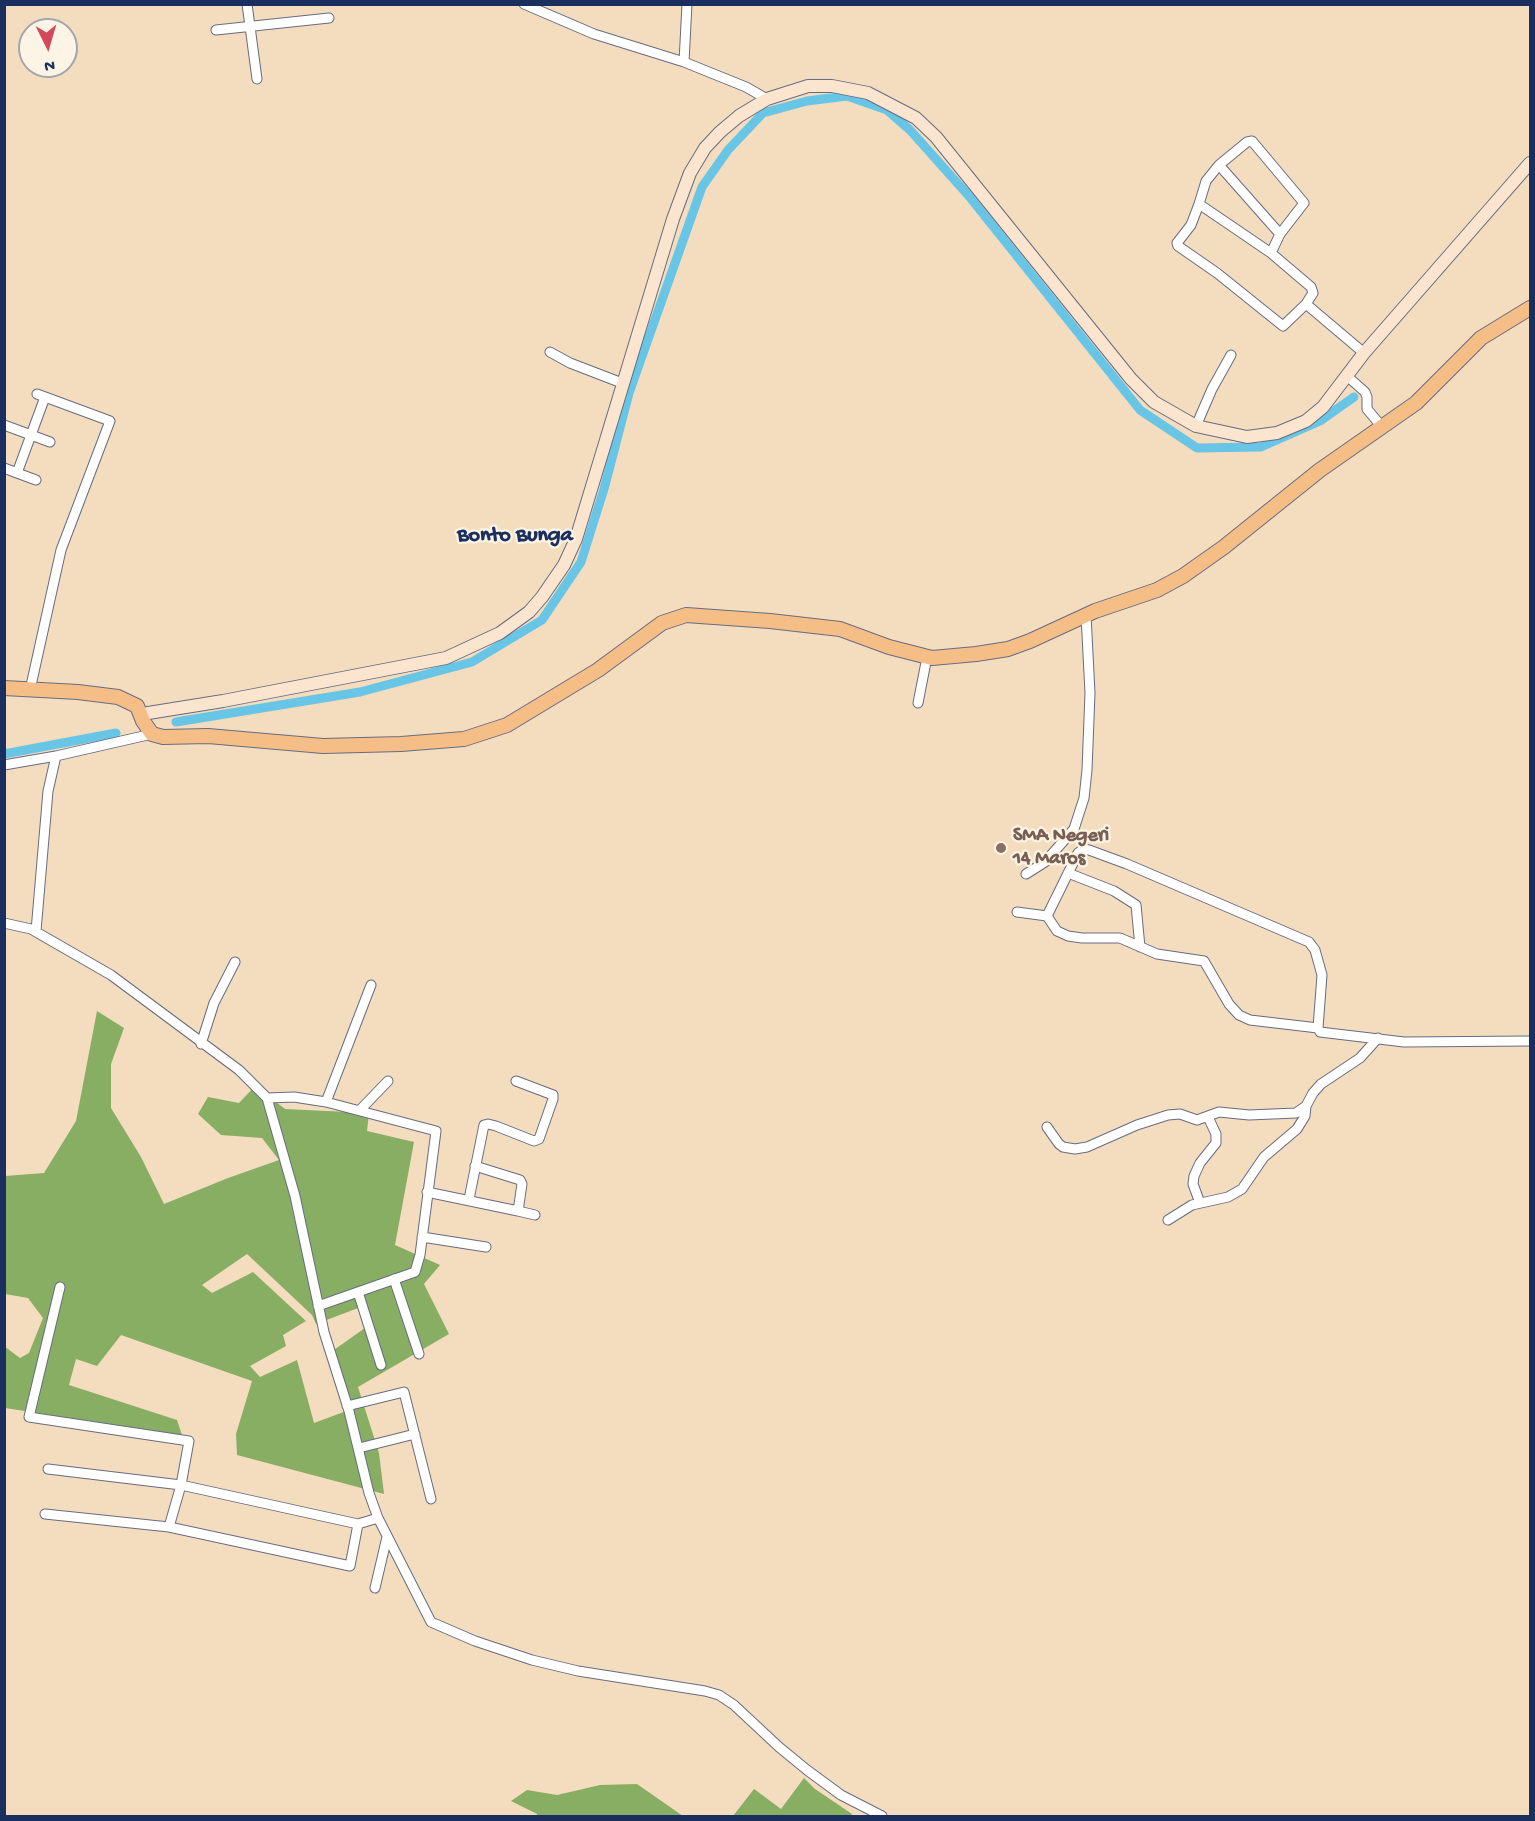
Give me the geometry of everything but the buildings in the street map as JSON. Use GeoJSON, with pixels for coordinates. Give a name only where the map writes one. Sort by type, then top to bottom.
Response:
{"type":"FeatureCollection","features":[{"type":"Feature","properties":{"kind":"main road"},"geometry":{"type":"LineString","coordinates":[[4,688],[111,696],[137,706],[152,734],[163,738],[208,736],[323,746],[431,742],[473,738],[507,725],[598,670],[662,623],[693,614],[840,629],[889,647],[927,657],[976,654],[1008,648],[1030,641],[1086,615],[1157,590],[1183,576],[1224,547],[1320,470],[1416,403],[1481,338],[1530,308]]}},
{"type":"Feature","properties":{"kind":"street"},"geometry":{"type":"LineString","coordinates":[[248,4],[257,79]]}},
{"type":"Feature","properties":{"kind":"street"},"geometry":{"type":"LineString","coordinates":[[524,4],[594,34],[684,62],[746,87],[767,99]]}},
{"type":"Feature","properties":{"kind":"street"},"geometry":{"type":"LineString","coordinates":[[684,62],[687,4]]}},
{"type":"Feature","properties":{"kind":"street"},"geometry":{"type":"LineString","coordinates":[[216,30],[329,18]]}},
{"type":"Feature","properties":{"kind":"street"},"geometry":{"type":"LineString","coordinates":[[142,714],[223,701],[447,658],[493,637],[529,612],[542,597],[570,554],[579,530],[622,383],[673,219],[690,173],[705,148],[720,132],[739,116],[767,99],[808,86],[832,86],[868,93],[916,118],[936,137],[1138,387],[1163,409],[1196,426],[1247,437],[1277,433],[1299,424],[1327,404],[1351,380],[1364,353],[1530,163]]}},
{"type":"Feature","properties":{"kind":"street"},"geometry":{"type":"LineString","coordinates":[[1199,204],[1271,253],[1312,288],[1312,295],[1306,304],[1283,326],[1177,244],[1194,219],[1206,181],[1219,165],[1247,142],[1254,142],[1304,203],[1280,234],[1271,253]]}},
{"type":"Feature","properties":{"kind":"street"},"geometry":{"type":"LineString","coordinates":[[1219,165],[1280,234]]}},
{"type":"Feature","properties":{"kind":"street"},"geometry":{"type":"LineString","coordinates":[[1306,304],[1364,353]]}},
{"type":"Feature","properties":{"kind":"street"},"geometry":{"type":"LineString","coordinates":[[550,352],[570,363],[622,383]]}},
{"type":"Feature","properties":{"kind":"street"},"geometry":{"type":"LineString","coordinates":[[1196,426],[1212,389],[1231,355]]}},
{"type":"Feature","properties":{"kind":"street"},"geometry":{"type":"LineString","coordinates":[[1351,380],[1365,392],[1367,409],[1382,427]]}},
{"type":"Feature","properties":{"kind":"street"},"geometry":{"type":"LineString","coordinates":[[17,472],[31,435],[41,396],[110,421],[61,550],[30,690]]}},
{"type":"Feature","properties":{"kind":"street"},"geometry":{"type":"LineString","coordinates":[[4,425],[50,442]]}},
{"type":"Feature","properties":{"kind":"street"},"geometry":{"type":"LineString","coordinates":[[4,468],[36,480]]}},
{"type":"Feature","properties":{"kind":"street"},"geometry":{"type":"LineString","coordinates":[[1026,874],[1041,865],[1074,829],[1084,798],[1090,693],[1086,615]]}},
{"type":"Feature","properties":{"kind":"street"},"geometry":{"type":"LineString","coordinates":[[918,703],[927,657]]}},
{"type":"Feature","properties":{"kind":"street"},"geometry":{"type":"LineString","coordinates":[[4,765],[56,756],[152,734]]}},
{"type":"Feature","properties":{"kind":"street"},"geometry":{"type":"LineString","coordinates":[[36,931],[48,790],[56,756]]}},
{"type":"Feature","properties":{"kind":"street"},"geometry":{"type":"LineString","coordinates":[[1047,916],[1078,853],[1083,849],[1127,864],[1309,942],[1315,950],[1322,975],[1318,1028]]}},
{"type":"Feature","properties":{"kind":"street"},"geometry":{"type":"LineString","coordinates":[[1068,873],[1114,891],[1136,904],[1140,947]]}},
{"type":"Feature","properties":{"kind":"street"},"geometry":{"type":"LineString","coordinates":[[1017,912],[1047,916],[1060,933],[1082,938],[1120,938],[1157,954],[1204,961],[1229,1004],[1245,1018],[1318,1028],[1320,1032],[1326,1033],[1421,1042],[1530,1041]]}},
{"type":"Feature","properties":{"kind":"street"},"geometry":{"type":"LineString","coordinates":[[4,923],[36,931],[111,975],[239,1070],[267,1098],[295,1196],[318,1306],[347,1406],[367,1487],[378,1518],[428,1618],[436,1625],[532,1660],[578,1671],[718,1695],[734,1705],[807,1770],[841,1795],[882,1816]]}},
{"type":"Feature","properties":{"kind":"street"},"geometry":{"type":"LineString","coordinates":[[201,1044],[214,1003],[235,962]]}},
{"type":"Feature","properties":{"kind":"street"},"geometry":{"type":"LineString","coordinates":[[327,1102],[371,985]]}},
{"type":"Feature","properties":{"kind":"street"},"geometry":{"type":"LineString","coordinates":[[1168,1220],[1186,1208],[1228,1197],[1242,1189],[1264,1157],[1297,1129],[1305,1116],[1306,1106],[1321,1084],[1360,1058],[1378,1038]]}},
{"type":"Feature","properties":{"kind":"street"},"geometry":{"type":"LineString","coordinates":[[360,1110],[388,1081]]}},
{"type":"Feature","properties":{"kind":"street"},"geometry":{"type":"LineString","coordinates":[[469,1199],[483,1126],[486,1124],[496,1126],[534,1141],[539,1139],[553,1095],[516,1082]]}},
{"type":"Feature","properties":{"kind":"street"},"geometry":{"type":"LineString","coordinates":[[267,1098],[294,1096],[327,1102],[436,1131],[423,1237],[416,1272],[318,1306]]}},
{"type":"Feature","properties":{"kind":"street"},"geometry":{"type":"LineString","coordinates":[[1047,1127],[1059,1144],[1075,1149],[1088,1147],[1137,1125],[1168,1115],[1180,1114],[1197,1120],[1219,1112],[1288,1115],[1306,1106]]}},
{"type":"Feature","properties":{"kind":"street"},"geometry":{"type":"LineString","coordinates":[[1200,1203],[1193,1184],[1194,1176],[1200,1163],[1216,1143],[1216,1134],[1208,1117]]}},
{"type":"Feature","properties":{"kind":"street"},"geometry":{"type":"LineString","coordinates":[[475,1166],[520,1180],[522,1184],[518,1211]]}},
{"type":"Feature","properties":{"kind":"street"},"geometry":{"type":"LineString","coordinates":[[428,1192],[535,1215]]}},
{"type":"Feature","properties":{"kind":"street"},"geometry":{"type":"LineString","coordinates":[[423,1237],[486,1247]]}},
{"type":"Feature","properties":{"kind":"street"},"geometry":{"type":"LineString","coordinates":[[394,1279],[419,1354]]}},
{"type":"Feature","properties":{"kind":"street"},"geometry":{"type":"LineString","coordinates":[[60,1287],[29,1417],[189,1441],[181,1485],[169,1527]]}},
{"type":"Feature","properties":{"kind":"street"},"geometry":{"type":"LineString","coordinates":[[358,1292],[381,1365]]}},
{"type":"Feature","properties":{"kind":"street"},"geometry":{"type":"LineString","coordinates":[[347,1406],[404,1392],[431,1499]]}},
{"type":"Feature","properties":{"kind":"street"},"geometry":{"type":"LineString","coordinates":[[358,1448],[415,1434]]}},
{"type":"Feature","properties":{"kind":"street"},"geometry":{"type":"LineString","coordinates":[[48,1469],[181,1485],[358,1524],[378,1518]]}},
{"type":"Feature","properties":{"kind":"street"},"geometry":{"type":"LineString","coordinates":[[45,1514],[169,1527],[350,1566],[358,1524]]}},
{"type":"Feature","properties":{"kind":"street"},"geometry":{"type":"LineString","coordinates":[[375,1588],[387,1537]]}},
{"type":"Feature","properties":{"kind":"green space"},"geometry":{"type":"Polygon","coordinates":[[[97,1011],[124,1028],[111,1064],[111,1108],[141,1157],[164,1204],[279,1160],[262,1138],[221,1135],[198,1114],[208,1097],[239,1103],[255,1086],[285,1109],[369,1113],[367,1131],[414,1142],[395,1245],[440,1265],[424,1284],[449,1334],[358,1387],[379,1453],[384,1494],[237,1455],[236,1434],[252,1381],[121,1335],[97,1366],[76,1359],[69,1385],[177,1420],[182,1435],[5,1408],[4,1346],[20,1358],[29,1353],[43,1318],[28,1298],[5,1294],[5,1176],[44,1173],[76,1121],[97,1011]],[[247,1254],[202,1285],[212,1293],[253,1272],[306,1321],[283,1335],[286,1346],[250,1366],[260,1377],[297,1360],[314,1423],[349,1410],[331,1352],[372,1323],[366,1305],[316,1324],[312,1315],[247,1254]]]}},
{"type":"Feature","properties":{"kind":"green space"},"geometry":{"type":"Polygon","coordinates":[[[804,1778],[815,1789],[852,1814],[851,1816],[733,1816],[754,1789],[781,1809],[804,1778]]]}},
{"type":"Feature","properties":{"kind":"green space"},"geometry":{"type":"Polygon","coordinates":[[[637,1784],[683,1816],[537,1816],[511,1801],[527,1790],[557,1795],[600,1785],[637,1784]]]}},
{"type":"Feature","properties":{"kind":"waterway"},"geometry":{"type":"LineString","coordinates":[[176,722],[360,692],[472,662],[542,620],[581,562],[604,489],[629,393],[702,187],[728,150],[763,113],[807,101],[847,96],[887,110],[910,130],[968,195],[1140,410],[1197,448],[1261,447],[1320,421],[1354,397]]}},
{"type":"Feature","properties":{"kind":"waterway"},"geometry":{"type":"LineString","coordinates":[[4,754],[116,733]]}},
{"type":"Feature","properties":{"kind":"place","name":"SMA Negeri 14 Maros"},"geometry":{"type":"Point","coordinates":[1001,848]}},
{"type":"Feature","properties":{"kind":"district","name":"Bonto Bunga"},"geometry":{"type":"Point","coordinates":[515,537]}}]}
